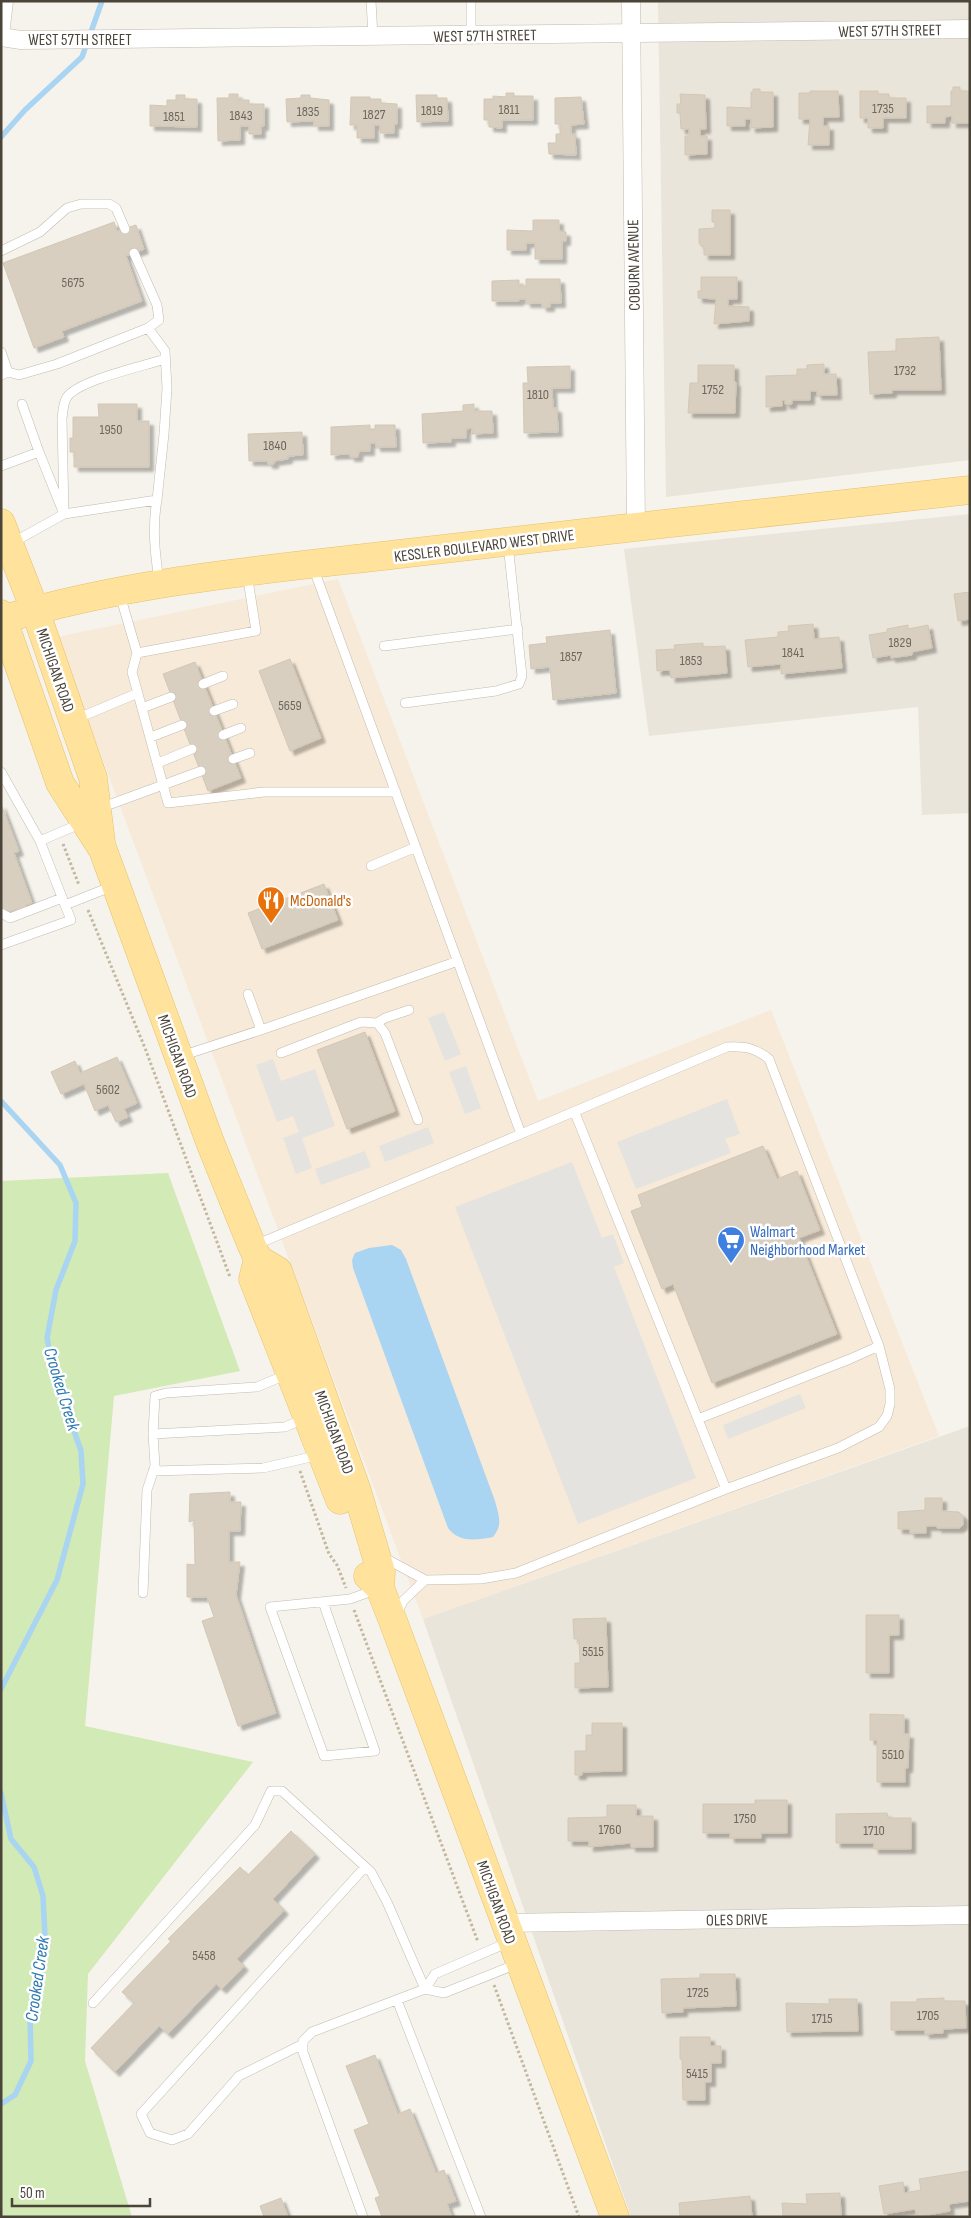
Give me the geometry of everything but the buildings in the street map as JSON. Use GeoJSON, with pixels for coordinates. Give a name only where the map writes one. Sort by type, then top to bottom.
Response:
{"type":"FeatureCollection","features":[{"type":"Feature","properties":{"kind":"main road","name":"KESSLER BOULEVARD WEST DRIVE"},"geometry":{"type":"LineString","coordinates":[[2,618],[119,592],[247,573],[970,490]]}},
{"type":"Feature","properties":{"kind":"main road","name":"MICHIGAN ROAD"},"geometry":{"type":"LineString","coordinates":[[5,533],[35,610],[93,778],[91,815],[102,850],[178,1057],[255,1253],[253,1279],[323,1455],[366,1574],[380,1588],[393,1621],[615,2217]]}},
{"type":"Feature","properties":{"kind":"main road","name":"MICHIGAN ROAD"},"geometry":{"type":"LineString","coordinates":[[2,618],[60,783],[91,815]]}},
{"type":"Feature","properties":{"kind":"main road","name":"MICHIGAN ROAD"},"geometry":{"type":"LineString","coordinates":[[255,1253],[278,1271],[357,1491],[381,1572],[380,1588]]}},
{"type":"Feature","properties":{"kind":"street"},"geometry":{"type":"LineString","coordinates":[[1,27],[4,1]]}},
{"type":"Feature","properties":{"kind":"street","name":"COBURN AVENUE"},"geometry":{"type":"LineString","coordinates":[[631,1],[636,528]]}},
{"type":"Feature","properties":{"kind":"street","name":"WEST 57TH STREET"},"geometry":{"type":"LineString","coordinates":[[1,37],[21,40],[970,29]]}},
{"type":"Feature","properties":{"kind":"street","name":"OLES DRIVE"},"geometry":{"type":"LineString","coordinates":[[512,1942],[970,1915]]}},
{"type":"Feature","properties":{"kind":"lane"},"geometry":{"type":"LineString","coordinates":[[371,1],[372,36]]}},
{"type":"Feature","properties":{"kind":"lane"},"geometry":{"type":"LineString","coordinates":[[471,1],[471,36]]}},
{"type":"Feature","properties":{"kind":"lane"},"geometry":{"type":"LineString","coordinates":[[1,251],[40,232],[67,208],[81,204],[109,204],[116,208],[125,229]]}},
{"type":"Feature","properties":{"kind":"lane"},"geometry":{"type":"LineString","coordinates":[[1,352],[4,374],[19,375],[57,364],[148,328],[158,320],[157,305],[134,253]]}},
{"type":"Feature","properties":{"kind":"lane"},"geometry":{"type":"LineString","coordinates":[[148,328],[165,351],[167,388],[165,425],[153,520],[153,539],[160,585]]}},
{"type":"Feature","properties":{"kind":"lane"},"geometry":{"type":"LineString","coordinates":[[64,514],[62,419],[63,406],[67,397],[80,386],[165,359]]}},
{"type":"Feature","properties":{"kind":"lane"},"geometry":{"type":"LineString","coordinates":[[22,404],[64,514]]}},
{"type":"Feature","properties":{"kind":"lane"},"geometry":{"type":"LineString","coordinates":[[1,466],[39,452]]}},
{"type":"Feature","properties":{"kind":"lane"},"geometry":{"type":"LineString","coordinates":[[5,533],[64,514],[157,500]]}},
{"type":"Feature","properties":{"kind":"lane"},"geometry":{"type":"LineString","coordinates":[[405,703],[496,692],[519,684],[522,676],[508,542]]}},
{"type":"Feature","properties":{"kind":"lane"},"geometry":{"type":"LineString","coordinates":[[312,565],[521,1134]]}},
{"type":"Feature","properties":{"kind":"lane"},"geometry":{"type":"LineString","coordinates":[[137,652],[256,631],[247,573]]}},
{"type":"Feature","properties":{"kind":"lane"},"geometry":{"type":"LineString","coordinates":[[119,592],[137,652],[132,672],[168,803],[264,792],[396,792]]}},
{"type":"Feature","properties":{"kind":"lane"},"geometry":{"type":"LineString","coordinates":[[384,646],[518,629]]}},
{"type":"Feature","properties":{"kind":"lane"},"geometry":{"type":"LineString","coordinates":[[203,684],[223,676]]}},
{"type":"Feature","properties":{"kind":"lane"},"geometry":{"type":"LineString","coordinates":[[73,720],[138,693]]}},
{"type":"Feature","properties":{"kind":"lane"},"geometry":{"type":"LineString","coordinates":[[142,708],[172,697]]}},
{"type":"Feature","properties":{"kind":"lane"},"geometry":{"type":"LineString","coordinates":[[214,711],[233,704]]}},
{"type":"Feature","properties":{"kind":"lane"},"geometry":{"type":"LineString","coordinates":[[151,737],[182,725]]}},
{"type":"Feature","properties":{"kind":"lane"},"geometry":{"type":"LineString","coordinates":[[224,735],[241,728]]}},
{"type":"Feature","properties":{"kind":"lane"},"geometry":{"type":"LineString","coordinates":[[158,763],[192,749]]}},
{"type":"Feature","properties":{"kind":"lane"},"geometry":{"type":"LineString","coordinates":[[233,759],[250,754]]}},
{"type":"Feature","properties":{"kind":"lane"},"geometry":{"type":"LineString","coordinates":[[40,841],[91,815],[201,771]]}},
{"type":"Feature","properties":{"kind":"lane"},"geometry":{"type":"LineString","coordinates":[[1,945],[71,920],[40,841],[2,774]]}},
{"type":"Feature","properties":{"kind":"lane"},"geometry":{"type":"LineString","coordinates":[[371,866],[416,847]]}},
{"type":"Feature","properties":{"kind":"lane"},"geometry":{"type":"LineString","coordinates":[[1,913],[10,918],[115,885]]}},
{"type":"Feature","properties":{"kind":"lane"},"geometry":{"type":"LineString","coordinates":[[178,1057],[458,961]]}},
{"type":"Feature","properties":{"kind":"lane"},"geometry":{"type":"LineString","coordinates":[[248,994],[261,1030]]}},
{"type":"Feature","properties":{"kind":"lane"},"geometry":{"type":"LineString","coordinates":[[281,1053],[360,1022],[377,1023],[385,1018],[409,1010]]}},
{"type":"Feature","properties":{"kind":"lane"},"geometry":{"type":"LineString","coordinates":[[377,1023],[385,1033],[418,1120]]}},
{"type":"Feature","properties":{"kind":"lane"},"geometry":{"type":"LineString","coordinates":[[255,1253],[521,1134],[727,1048],[743,1046],[757,1050],[768,1059],[879,1346],[890,1389],[890,1404],[887,1416],[879,1427],[838,1448],[726,1489],[516,1573],[482,1579],[426,1580],[375,1552]]}},
{"type":"Feature","properties":{"kind":"lane"},"geometry":{"type":"LineString","coordinates":[[575,1112],[726,1489]]}},
{"type":"Feature","properties":{"kind":"lane"},"geometry":{"type":"LineString","coordinates":[[698,1419],[850,1360],[879,1346]]}},
{"type":"Feature","properties":{"kind":"lane"},"geometry":{"type":"LineString","coordinates":[[143,1593],[147,1490],[153,1471],[155,1396],[166,1393],[257,1387],[291,1373]]}},
{"type":"Feature","properties":{"kind":"lane"},"geometry":{"type":"LineString","coordinates":[[153,1434],[285,1427],[308,1417]]}},
{"type":"Feature","properties":{"kind":"lane"},"geometry":{"type":"LineString","coordinates":[[153,1471],[263,1468],[323,1455]]}},
{"type":"Feature","properties":{"kind":"lane"},"geometry":{"type":"LineString","coordinates":[[393,1621],[403,1602],[426,1580]]}},
{"type":"Feature","properties":{"kind":"lane"},"geometry":{"type":"LineString","coordinates":[[323,1602],[375,1751],[324,1756],[270,1607],[350,1599],[380,1588]]}},
{"type":"Feature","properties":{"kind":"lane"},"geometry":{"type":"LineString","coordinates":[[93,2003],[255,1825],[271,1791],[282,1791],[371,1872],[387,1902],[425,1989]]}},
{"type":"Feature","properties":{"kind":"lane"},"geometry":{"type":"LineString","coordinates":[[303,2044],[239,2076],[188,2134],[172,2140],[150,2133],[141,2114],[366,1867]]}},
{"type":"Feature","properties":{"kind":"lane"},"geometry":{"type":"LineString","coordinates":[[425,1989],[435,1974],[512,1942]]}},
{"type":"Feature","properties":{"kind":"lane"},"geometry":{"type":"LineString","coordinates":[[364,2217],[303,2052],[303,2041],[312,2032],[425,1989],[444,1993],[512,1942]]}},
{"type":"Feature","properties":{"kind":"lane"},"geometry":{"type":"LineString","coordinates":[[397,2000],[481,2217]]}},
{"type":"Feature","properties":{"kind":"shaded area"},"geometry":{"type":"Polygon","coordinates":[[[658,1],[970,1],[970,460],[666,497],[658,1]]]}},
{"type":"Feature","properties":{"kind":"shaded area"},"geometry":{"type":"Polygon","coordinates":[[[970,514],[970,813],[922,815],[918,707],[649,736],[624,549],[970,514]]]}},
{"type":"Feature","properties":{"kind":"shaded area"},"geometry":{"type":"Polygon","coordinates":[[[338,579],[538,1101],[771,1010],[939,1436],[423,1619],[57,637],[338,579]]]}},
{"type":"Feature","properties":{"kind":"shaded area"},"geometry":{"type":"Polygon","coordinates":[[[444,1012],[461,1054],[445,1061],[428,1018],[444,1012]]]}},
{"type":"Feature","properties":{"kind":"shaded area"},"geometry":{"type":"Polygon","coordinates":[[[273,1059],[281,1081],[315,1069],[335,1126],[302,1138],[312,1168],[296,1174],[283,1138],[299,1132],[293,1116],[277,1122],[256,1065],[273,1059]]]}},
{"type":"Feature","properties":{"kind":"shaded area"},"geometry":{"type":"Polygon","coordinates":[[[466,1066],[481,1108],[465,1114],[449,1072],[466,1066]]]}},
{"type":"Feature","properties":{"kind":"shaded area"},"geometry":{"type":"Polygon","coordinates":[[[727,1099],[740,1134],[725,1139],[731,1153],[636,1189],[617,1142],[727,1099]]]}},
{"type":"Feature","properties":{"kind":"shaded area"},"geometry":{"type":"Polygon","coordinates":[[[428,1127],[434,1143],[385,1162],[379,1146],[428,1127]]]}},
{"type":"Feature","properties":{"kind":"shaded area"},"geometry":{"type":"Polygon","coordinates":[[[365,1151],[371,1167],[321,1185],[315,1169],[365,1151]]]}},
{"type":"Feature","properties":{"kind":"shaded area"},"geometry":{"type":"Polygon","coordinates":[[[572,1162],[602,1238],[613,1234],[624,1263],[614,1267],[696,1478],[578,1524],[455,1207],[572,1162]]]}},
{"type":"Feature","properties":{"kind":"shaded area"},"geometry":{"type":"Polygon","coordinates":[[[800,1394],[806,1408],[728,1439],[723,1425],[800,1394]]]}},
{"type":"Feature","properties":{"kind":"shaded area"},"geometry":{"type":"Polygon","coordinates":[[[970,1426],[970,2217],[631,2217],[423,1619],[970,1426]]]}},
{"type":"Feature","properties":{"kind":"green space"},"geometry":{"type":"Polygon","coordinates":[[[168,1173],[240,1371],[114,1396],[85,1726],[253,1762],[88,1974],[85,2061],[132,2217],[1,2217],[1,1181],[168,1173]]]}},
{"type":"Feature","properties":{"kind":"water"},"geometry":{"type":"Polygon","coordinates":[[[392,1245],[401,1250],[406,1259],[495,1501],[499,1524],[493,1537],[463,1538],[452,1533],[448,1528],[353,1268],[352,1260],[355,1253],[369,1248],[392,1245]]]}},
{"type":"Feature","properties":{"kind":"waterway","name":"Crooked Creek"},"geometry":{"type":"LineString","coordinates":[[1,137],[25,110],[82,57],[102,1]]}},
{"type":"Feature","properties":{"kind":"waterway","name":"Crooked Creek"},"geometry":{"type":"LineString","coordinates":[[1,1101],[60,1165],[76,1203],[75,1241],[56,1290],[47,1338],[54,1373],[81,1451],[83,1484],[57,1580],[1,1689]]}},
{"type":"Feature","properties":{"kind":"waterway","name":"Crooked Creek"},"geometry":{"type":"LineString","coordinates":[[1,1793],[11,1839],[34,1867],[43,1896],[45,1938],[39,1980],[30,2015],[31,2061],[15,2095],[1,2104]]}},
{"type":"Feature","properties":{"kind":"place","name":"McDonald's"},"geometry":{"type":"Point","coordinates":[271,924]}},
{"type":"Feature","properties":{"kind":"place","name":"Walmart Neighborhood Market"},"geometry":{"type":"Point","coordinates":[731,1264]}}]}
